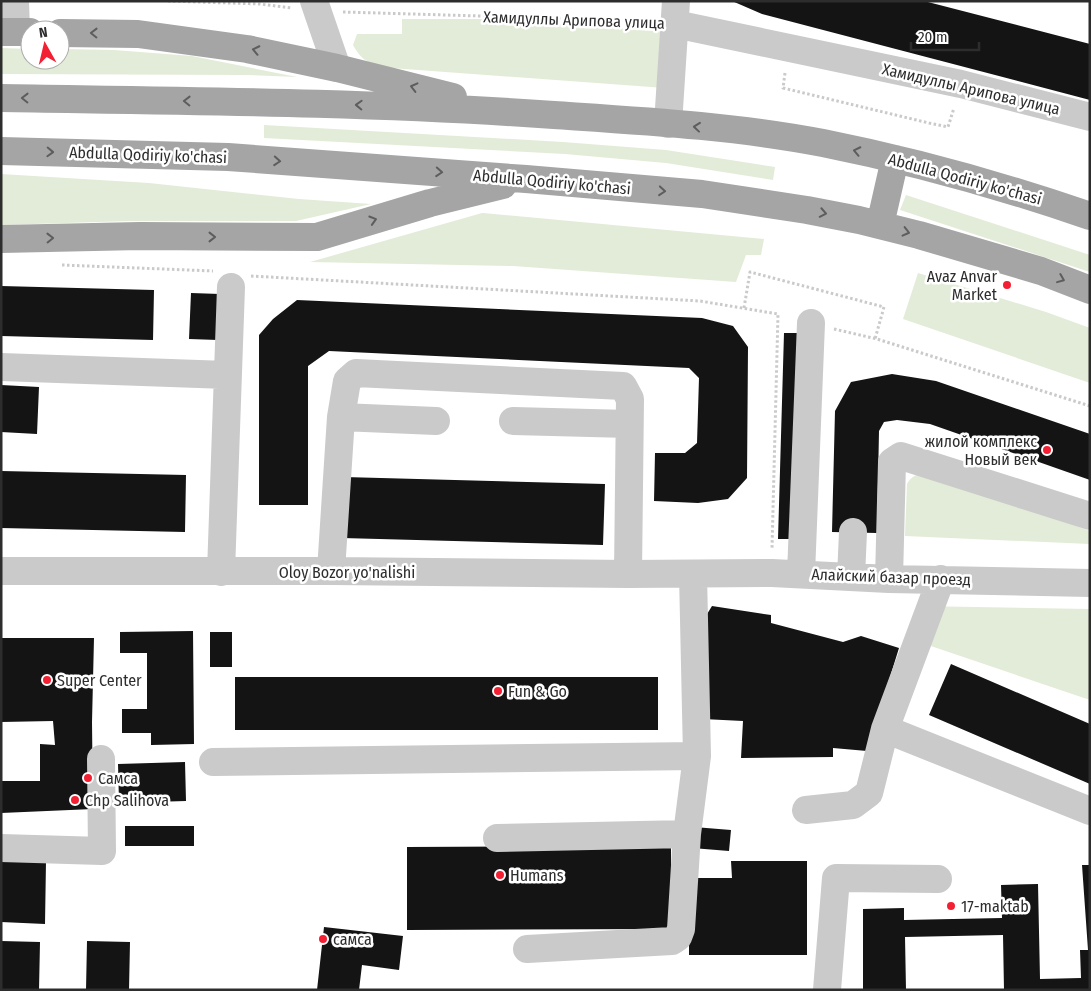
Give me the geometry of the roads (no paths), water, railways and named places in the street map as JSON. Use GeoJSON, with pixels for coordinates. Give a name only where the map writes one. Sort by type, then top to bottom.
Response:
{"type":"FeatureCollection","features":[{"type":"Feature","properties":{"kind":"main road"},"geometry":{"type":"LineString","coordinates":[[70,33],[138,34],[247,49],[337,68],[512,112]]}},
{"type":"Feature","properties":{"kind":"main road","name":"Abdulla Qodiriy ko'chasi"},"geometry":{"type":"LineString","coordinates":[[1,98],[396,106],[512,112],[668,124],[763,134],[823,143],[895,159],[1041,199],[1090,216]]}},
{"type":"Feature","properties":{"kind":"main road","name":"Abdulla Qodiriy ko'chasi"},"geometry":{"type":"LineString","coordinates":[[1,151],[228,157],[526,179],[719,197],[807,210],[880,225],[1040,271],[1090,290]]}},
{"type":"Feature","properties":{"kind":"main road"},"geometry":{"type":"LineString","coordinates":[[880,225],[895,159]]}},
{"type":"Feature","properties":{"kind":"main road"},"geometry":{"type":"LineString","coordinates":[[1,239],[140,236],[317,237],[430,203],[526,179]]}},
{"type":"Feature","properties":{"kind":"street"},"geometry":{"type":"LineString","coordinates":[[15,1],[16,32]]}},
{"type":"Feature","properties":{"kind":"street"},"geometry":{"type":"LineString","coordinates":[[316,6],[337,68]]}},
{"type":"Feature","properties":{"kind":"street"},"geometry":{"type":"LineString","coordinates":[[668,124],[675,13]]}},
{"type":"Feature","properties":{"kind":"street","name":"Хамидуллы Арипова улица"},"geometry":{"type":"LineString","coordinates":[[675,13],[1090,117]]}},
{"type":"Feature","properties":{"kind":"street"},"geometry":{"type":"LineString","coordinates":[[221,572],[232,278]]}},
{"type":"Feature","properties":{"kind":"street"},"geometry":{"type":"LineString","coordinates":[[801,574],[811,323]]}},
{"type":"Feature","properties":{"kind":"street"},"geometry":{"type":"LineString","coordinates":[[1,368],[228,375]]}},
{"type":"Feature","properties":{"kind":"street"},"geometry":{"type":"LineString","coordinates":[[331,571],[341,417],[347,381],[356,373],[623,386],[630,399],[628,574]]}},
{"type":"Feature","properties":{"kind":"street"},"geometry":{"type":"LineString","coordinates":[[341,417],[436,420]]}},
{"type":"Feature","properties":{"kind":"street"},"geometry":{"type":"LineString","coordinates":[[513,421],[629,424]]}},
{"type":"Feature","properties":{"kind":"street"},"geometry":{"type":"LineString","coordinates":[[889,578],[892,462],[901,456],[1090,516]]}},
{"type":"Feature","properties":{"kind":"street"},"geometry":{"type":"LineString","coordinates":[[852,577],[853,532]]}},
{"type":"Feature","properties":{"kind":"street","name":"Oloy Bozor yo'nalishi"},"geometry":{"type":"LineString","coordinates":[[1,571],[693,574]]}},
{"type":"Feature","properties":{"kind":"street","name":"Алайский базар проезд"},"geometry":{"type":"LineString","coordinates":[[693,574],[772,573],[941,580],[1090,583]]}},
{"type":"Feature","properties":{"kind":"street"},"geometry":{"type":"LineString","coordinates":[[527,949],[672,941],[678,937],[681,929],[687,834],[696,756],[693,574]]}},
{"type":"Feature","properties":{"kind":"street"},"geometry":{"type":"LineString","coordinates":[[806,810],[853,805],[869,793],[885,730],[941,580]]}},
{"type":"Feature","properties":{"kind":"street"},"geometry":{"type":"LineString","coordinates":[[885,730],[1090,811]]}},
{"type":"Feature","properties":{"kind":"street"},"geometry":{"type":"LineString","coordinates":[[213,762],[696,756]]}},
{"type":"Feature","properties":{"kind":"street"},"geometry":{"type":"LineString","coordinates":[[1,848],[102,851],[101,759]]}},
{"type":"Feature","properties":{"kind":"street"},"geometry":{"type":"LineString","coordinates":[[497,838],[687,834]]}},
{"type":"Feature","properties":{"kind":"street"},"geometry":{"type":"LineString","coordinates":[[827,990],[836,878],[938,879]]}},
{"type":"Feature","properties":{"kind":"place","name":"Avaz Anvar Market"},"geometry":{"type":"Point","coordinates":[1007,285]}},
{"type":"Feature","properties":{"kind":"place","name":"жилой комплекс Новый век"},"geometry":{"type":"Point","coordinates":[1047,450]}},
{"type":"Feature","properties":{"kind":"place","name":"Super Center"},"geometry":{"type":"Point","coordinates":[47,680]}},
{"type":"Feature","properties":{"kind":"place","name":"Fun & Go"},"geometry":{"type":"Point","coordinates":[498,691]}},
{"type":"Feature","properties":{"kind":"place","name":"Самса"},"geometry":{"type":"Point","coordinates":[88,778]}},
{"type":"Feature","properties":{"kind":"place","name":"Chp Salihova"},"geometry":{"type":"Point","coordinates":[75,800]}},
{"type":"Feature","properties":{"kind":"place","name":"Humans"},"geometry":{"type":"Point","coordinates":[500,875]}},
{"type":"Feature","properties":{"kind":"place","name":"17-maktab"},"geometry":{"type":"Point","coordinates":[951,906]}},
{"type":"Feature","properties":{"kind":"place","name":"самса"},"geometry":{"type":"Point","coordinates":[323,939]}}]}
